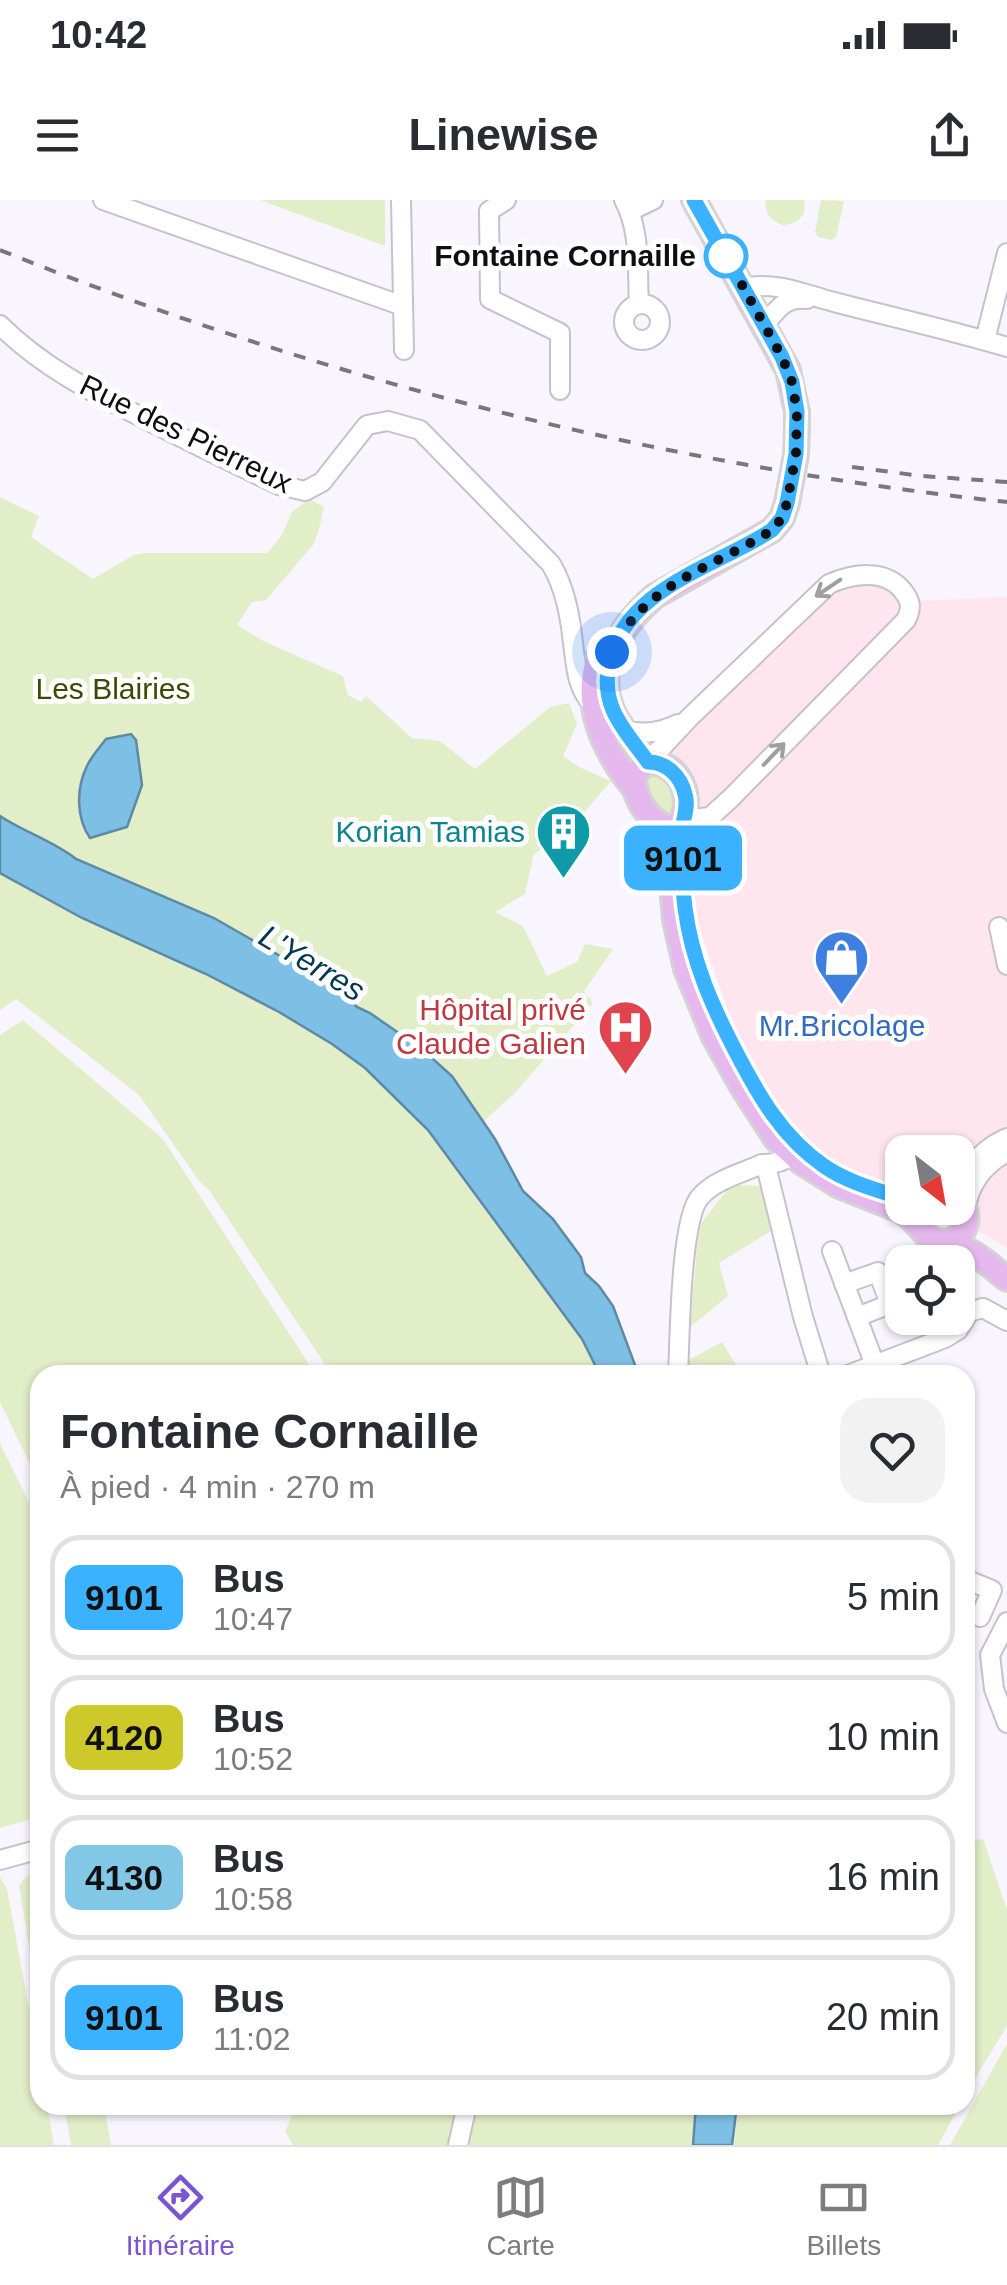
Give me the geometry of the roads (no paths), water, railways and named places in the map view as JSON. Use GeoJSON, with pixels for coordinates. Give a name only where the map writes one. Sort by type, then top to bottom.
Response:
{"type":"FeatureCollection","features":[{"type":"Feature","properties":{"kind":"main road"},"geometry":{"type":"LineString","coordinates":[[694,200],[744,288],[770,318],[788,370],[798,428],[787,503],[772,530],[655,591],[624,616],[601,651],[595,668],[592,704],[625,777],[646,812],[658,823],[669,853],[680,946],[694,992],[742,1088],[784,1147],[812,1170],[839,1186],[885,1204]]}},
{"type":"Feature","properties":{"kind":"main road"},"geometry":{"type":"LineString","coordinates":[[648,762],[614,714],[608,670],[620,634],[640,609],[677,582]]}},
{"type":"Feature","properties":{"kind":"main road"},"geometry":{"type":"LineString","coordinates":[[633,787],[634,774],[648,762],[659,763],[679,779],[685,792],[682,869],[696,961],[719,1021],[764,1104],[790,1136],[828,1169],[885,1191]]}},
{"type":"Feature","properties":{"kind":"main road"},"geometry":{"type":"LineString","coordinates":[[658,823],[673,826],[683,820]]}},
{"type":"Feature","properties":{"kind":"main road"},"geometry":{"type":"LineString","coordinates":[[925,1225],[931,1239],[964,1248],[1007,1279]]}},
{"type":"Feature","properties":{"kind":"main road"},"geometry":{"type":"LineString","coordinates":[[944,1243],[960,1236],[961,1225]]}},
{"type":"Feature","properties":{"kind":"main road"},"geometry":{"type":"LineString","coordinates":[[971,1225],[986,1250],[1007,1266]]}},
{"type":"Feature","properties":{"kind":"street"},"geometry":{"type":"LineString","coordinates":[[103,200],[403,306]]}},
{"type":"Feature","properties":{"kind":"street"},"geometry":{"type":"LineString","coordinates":[[401,200],[404,350]]}},
{"type":"Feature","properties":{"kind":"street"},"geometry":{"type":"LineString","coordinates":[[506,200],[489,211],[490,299],[560,333],[560,390]]}},
{"type":"Feature","properties":{"kind":"street"},"geometry":{"type":"LineString","coordinates":[[639,304],[635,231],[627,206],[653,200]]}},
{"type":"Feature","properties":{"kind":"street"},"geometry":{"type":"LineString","coordinates":[[985,340],[1007,253]]}},
{"type":"Feature","properties":{"kind":"street"},"geometry":{"type":"LineString","coordinates":[[770,285],[778,300],[770,318]]}},
{"type":"Feature","properties":{"kind":"street"},"geometry":{"type":"LineString","coordinates":[[744,288],[770,285],[800,291],[1007,346]]}},
{"type":"Feature","properties":{"kind":"street"},"geometry":{"type":"LineString","coordinates":[[770,318],[788,300],[830,301]]}},
{"type":"Feature","properties":{"kind":"street","name":"Rue des Pierreux"},"geometry":{"type":"LineString","coordinates":[[0,325],[41,360],[84,387],[279,485],[305,491],[322,482],[367,425],[388,421],[420,430],[551,564],[560,578],[574,648]]}},
{"type":"Feature","properties":{"kind":"street"},"geometry":{"type":"LineString","coordinates":[[648,762],[829,584],[847,576],[888,578],[911,602],[906,620],[731,798],[710,817],[683,820]]}},
{"type":"Feature","properties":{"kind":"street"},"geometry":{"type":"LineString","coordinates":[[574,648],[590,662],[601,651]]}},
{"type":"Feature","properties":{"kind":"street"},"geometry":{"type":"LineString","coordinates":[[574,648],[578,678],[592,704]]}},
{"type":"Feature","properties":{"kind":"street"},"geometry":{"type":"LineString","coordinates":[[625,731],[664,731],[688,719]]}},
{"type":"Feature","properties":{"kind":"street"},"geometry":{"type":"LineString","coordinates":[[998,927],[1007,966]]}},
{"type":"Feature","properties":{"kind":"street"},"geometry":{"type":"LineString","coordinates":[[975,1161],[1007,1138]]}},
{"type":"Feature","properties":{"kind":"street"},"geometry":{"type":"LineString","coordinates":[[679,1365],[686,1241],[692,1208],[710,1187],[762,1164],[765,1155],[784,1147]]}},
{"type":"Feature","properties":{"kind":"street"},"geometry":{"type":"LineString","coordinates":[[975,1182],[991,1162],[1007,1152]]}},
{"type":"Feature","properties":{"kind":"street"},"geometry":{"type":"LineString","coordinates":[[762,1164],[767,1170],[818,1365]]}},
{"type":"Feature","properties":{"kind":"street"},"geometry":{"type":"LineString","coordinates":[[832,1251],[875,1364],[945,1338],[958,1330],[970,1312],[983,1308],[1007,1321]]}},
{"type":"Feature","properties":{"kind":"street"},"geometry":{"type":"LineString","coordinates":[[844,1284],[878,1272],[890,1304],[857,1317]]}},
{"type":"Feature","properties":{"kind":"street"},"geometry":{"type":"LineString","coordinates":[[975,1583],[992,1590],[975,1611]]}},
{"type":"Feature","properties":{"kind":"street"},"geometry":{"type":"LineString","coordinates":[[975,1615],[1006,1624],[990,1656],[994,1689],[1007,1724]]}},
{"type":"Feature","properties":{"kind":"street"},"geometry":{"type":"LineString","coordinates":[[0,1860],[30,1852]]}},
{"type":"Feature","properties":{"kind":"street"},"geometry":{"type":"LineString","coordinates":[[458,2145],[465,2115]]}},
{"type":"Feature","properties":{"kind":"water"},"geometry":{"type":"Polygon","coordinates":[[[131,734],[136,740],[142,785],[127,827],[90,838],[80,812],[83,775],[106,739],[131,734]]]}},
{"type":"Feature","properties":{"kind":"water"},"geometry":{"type":"Polygon","coordinates":[[[0,816],[76,859],[214,918],[341,991],[357,1007],[423,1050],[452,1076],[495,1139],[523,1191],[553,1219],[581,1257],[585,1273],[613,1306],[635,1365],[595,1365],[582,1339],[428,1130],[365,1068],[279,1012],[82,918],[0,873],[0,816]]]}},
{"type":"Feature","properties":{"kind":"water"},"geometry":{"type":"Polygon","coordinates":[[[695,2115],[736,2115],[732,2145],[693,2145],[695,2115]]]}},
{"type":"Feature","properties":{"kind":"railway"},"geometry":{"type":"LineString","coordinates":[[0,250],[245,339],[495,411],[749,465],[1007,502]]}},
{"type":"Feature","properties":{"kind":"railway"},"geometry":{"type":"LineString","coordinates":[[852,467],[1007,482]]}},
{"type":"Feature","properties":{"kind":"place","name":"Fontaine Cornaille"},"geometry":{"type":"Point","coordinates":[726,256]}},
{"type":"Feature","properties":{"kind":"place","name":"Korian Tamias"},"geometry":{"type":"Point","coordinates":[564,881]}},
{"type":"Feature","properties":{"kind":"place","name":"Mr.Bricolage"},"geometry":{"type":"Point","coordinates":[842,1007]}},
{"type":"Feature","properties":{"kind":"place","name":"Hôpital privé Claude Galien"},"geometry":{"type":"Point","coordinates":[625,1076]}},
{"type":"Feature","properties":{"kind":"park label","name":"Les Blairies"},"geometry":{"type":"Point","coordinates":[113,689]}},
{"type":"Feature","properties":{"kind":"water label","name":"L'Yerres"},"geometry":{"type":"Point","coordinates":[312,963]}}]}
